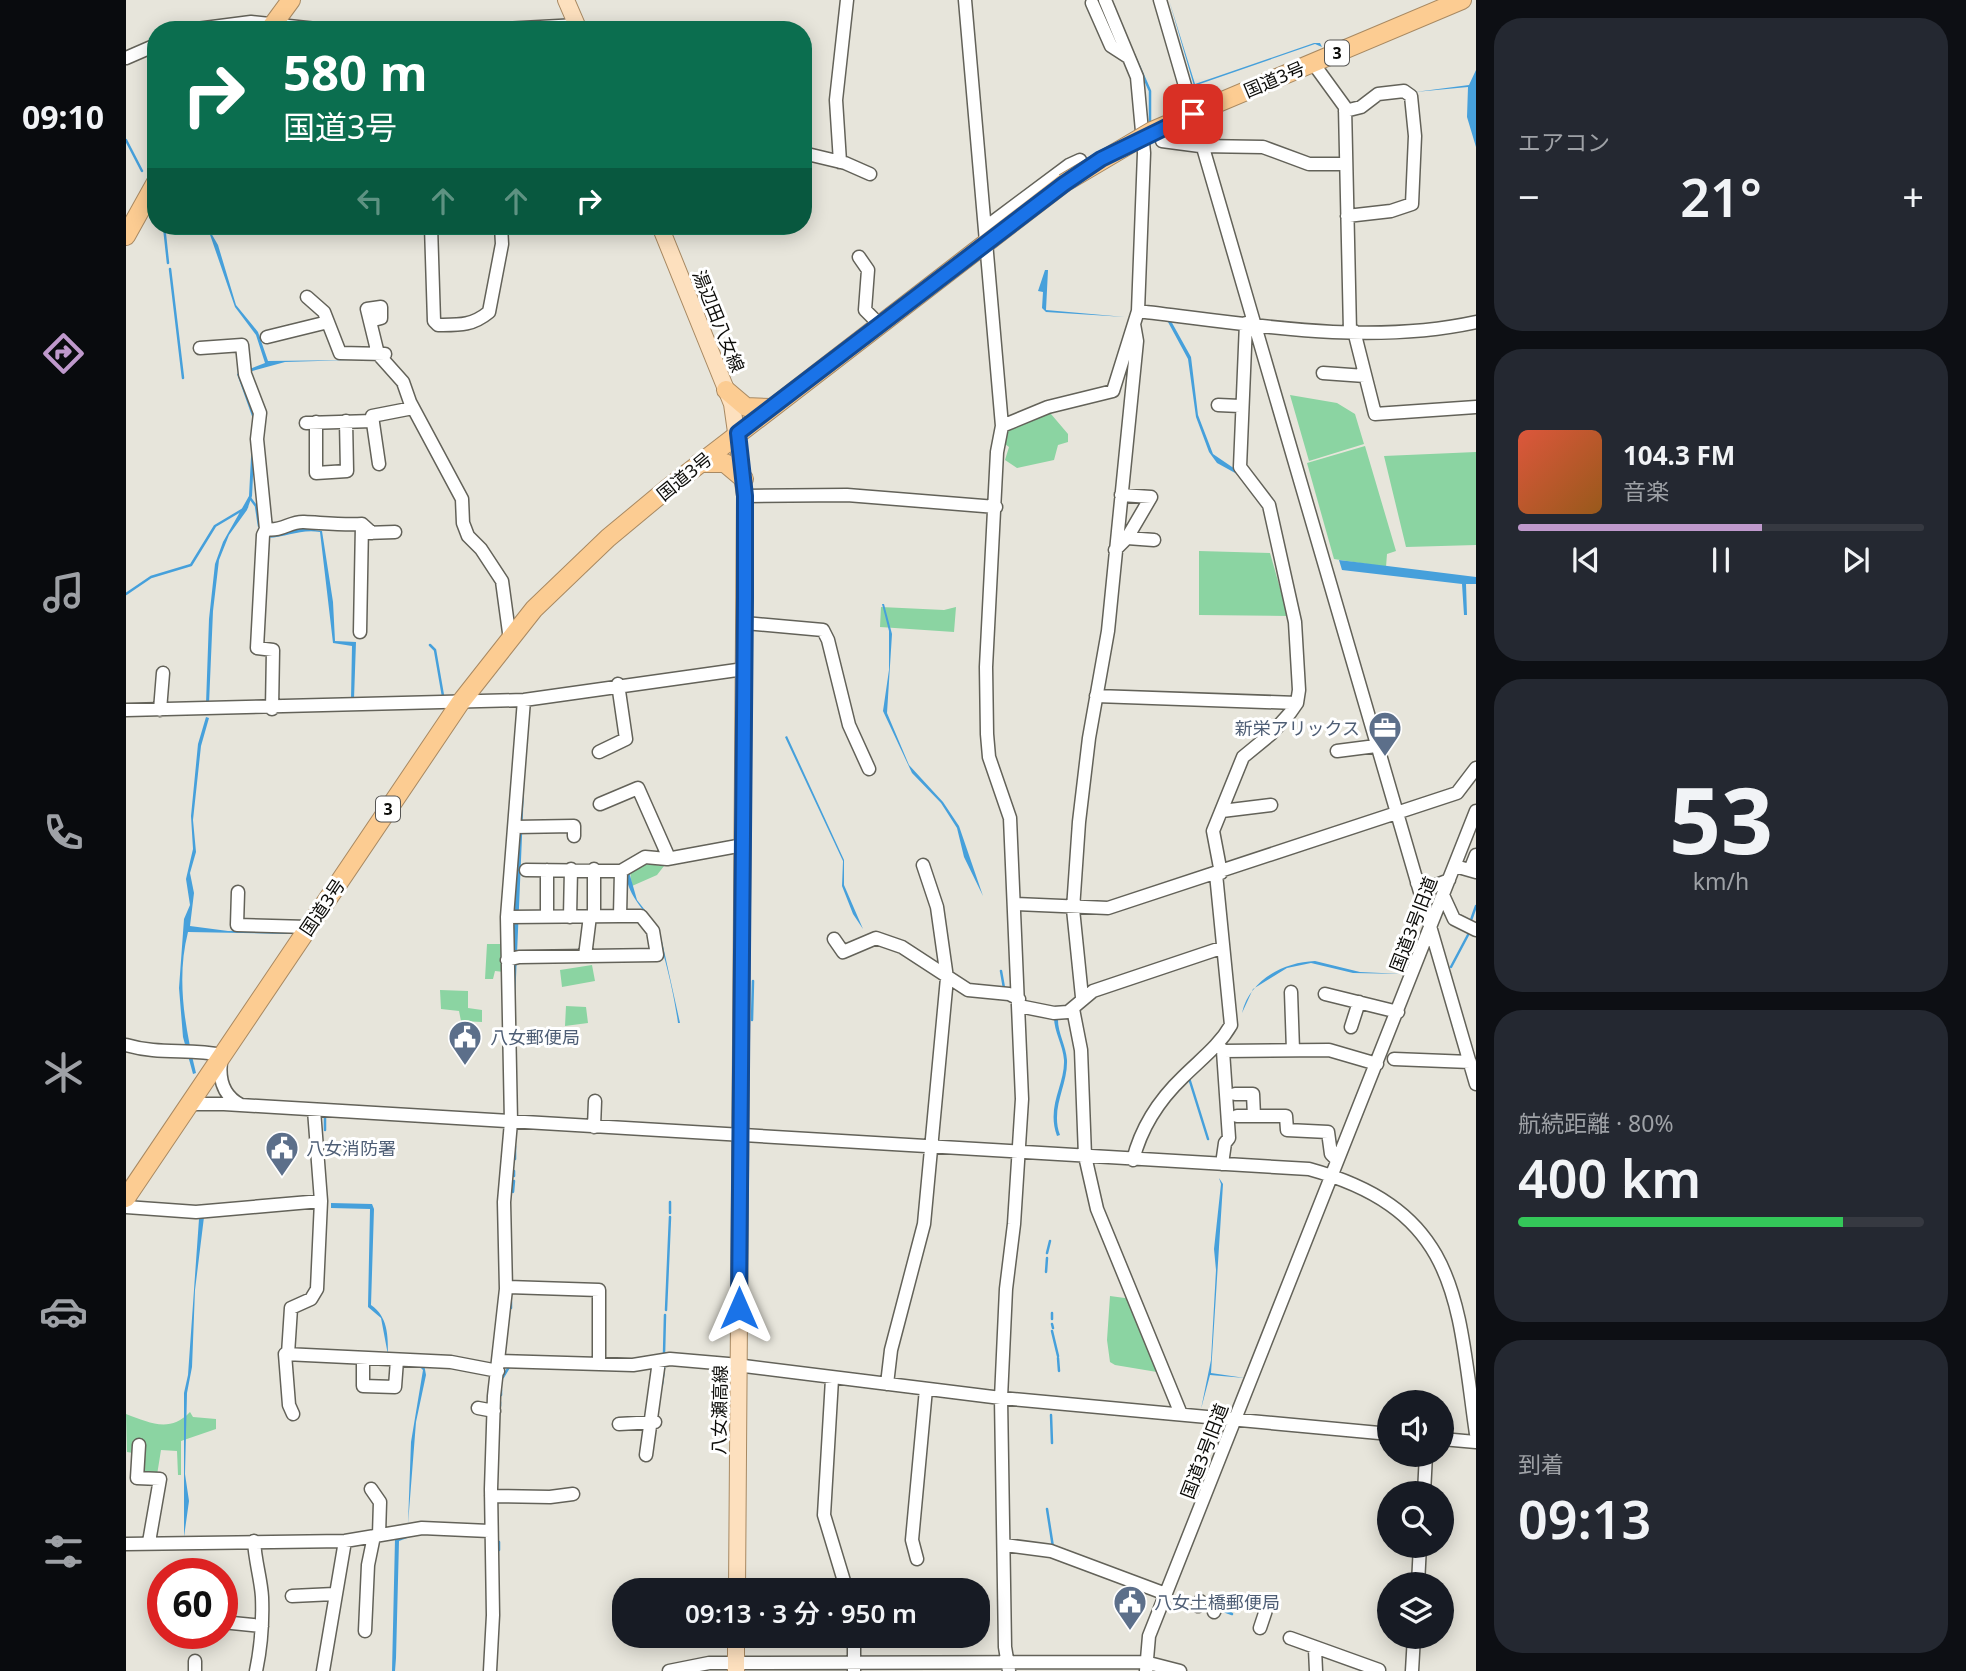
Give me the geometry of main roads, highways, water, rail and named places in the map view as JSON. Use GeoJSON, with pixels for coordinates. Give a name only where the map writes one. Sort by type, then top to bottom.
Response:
{"type":"FeatureCollection","features":[{"type":"Feature","properties":{"kind":"highway"},"geometry":{"type":"LineString","coordinates":[[276,21],[291,0]]}},
{"type":"Feature","properties":{"kind":"highway","name":"国道3号"},"geometry":{"type":"LineString","coordinates":[[126,1198],[460,703],[534,609],[608,538],[699,463],[880,325],[986,235],[1064,184],[1152,131],[1462,0]]}},
{"type":"Feature","properties":{"kind":"highway"},"geometry":{"type":"LineString","coordinates":[[126,236],[147,198]]}},
{"type":"Feature","properties":{"kind":"highway"},"geometry":{"type":"LineString","coordinates":[[726,390],[746,407],[771,408]]}},
{"type":"Feature","properties":{"kind":"highway"},"geometry":{"type":"LineString","coordinates":[[699,463],[725,463],[744,488]]}},
{"type":"Feature","properties":{"kind":"main road"},"geometry":{"type":"LineString","coordinates":[[566,0],[575,21]]}},
{"type":"Feature","properties":{"kind":"main road","name":"湯辺田八女線"},"geometry":{"type":"LineString","coordinates":[[664,235],[726,390],[738,433]]}},
{"type":"Feature","properties":{"kind":"main road","name":"八女瀬高線"},"geometry":{"type":"LineString","coordinates":[[737,1578],[745,623],[744,488],[738,433]]}},
{"type":"Feature","properties":{"kind":"main road"},"geometry":{"type":"LineString","coordinates":[[736,1648],[736,1667]]}},
{"type":"Feature","properties":{"kind":"water"},"geometry":{"type":"Polygon","coordinates":[[[1169,0],[1195,84],[1314,43],[1320,43],[1322,47],[1315,44],[1194,86],[1169,0]]]}},
{"type":"Feature","properties":{"kind":"water"},"geometry":{"type":"Polygon","coordinates":[[[1476,70],[1476,147],[1467,117],[1468,87],[1415,92],[1469,85],[1476,70]]]}},
{"type":"Feature","properties":{"kind":"water"},"geometry":{"type":"Polygon","coordinates":[[[210,235],[218,245],[236,305],[258,332],[268,361],[351,360],[285,362],[241,374],[256,416],[252,496],[247,510],[229,535],[219,560],[213,611],[209,704],[206,704],[209,619],[215,564],[223,542],[249,496],[253,419],[237,374],[265,363],[256,335],[235,307],[210,235]]]}},
{"type":"Feature","properties":{"kind":"water"},"geometry":{"type":"Polygon","coordinates":[[[1045,270],[1048,270],[1046,310],[1125,317],[1046,312],[1042,308],[1043,292],[1038,291],[1045,270]]]}},
{"type":"Feature","properties":{"kind":"water"},"geometry":{"type":"Polygon","coordinates":[[[1171,321],[1191,357],[1198,415],[1213,454],[1235,469],[1237,474],[1217,463],[1209,452],[1196,417],[1188,359],[1168,322],[1171,321]]]}},
{"type":"Feature","properties":{"kind":"water"},"geometry":{"type":"Polygon","coordinates":[[[299,528],[322,531],[333,602],[335,641],[356,642],[354,699],[351,699],[352,646],[333,643],[320,532],[268,538],[299,528]]]}},
{"type":"Feature","properties":{"kind":"water"},"geometry":{"type":"Polygon","coordinates":[[[1339,560],[1476,577],[1476,584],[1466,584],[1467,615],[1464,615],[1462,584],[1342,570],[1339,560]]]}},
{"type":"Feature","properties":{"kind":"water"},"geometry":{"type":"Polygon","coordinates":[[[882,604],[892,634],[887,713],[909,765],[943,802],[959,826],[983,896],[964,857],[957,828],[941,803],[912,773],[883,711],[889,670],[889,631],[882,604]]]}},
{"type":"Feature","properties":{"kind":"water"},"geometry":{"type":"Polygon","coordinates":[[[206,717],[209,718],[201,746],[193,820],[196,852],[190,873],[194,893],[190,926],[228,931],[290,930],[287,934],[188,932],[182,985],[185,1021],[196,1073],[193,1074],[183,1037],[179,988],[184,919],[190,905],[186,879],[193,849],[191,816],[198,744],[206,717]]]}},
{"type":"Feature","properties":{"kind":"water"},"geometry":{"type":"Polygon","coordinates":[[[787,736],[844,860],[844,885],[863,929],[853,914],[842,886],[843,861],[785,737],[787,736]]]}},
{"type":"Feature","properties":{"kind":"water"},"geometry":{"type":"Polygon","coordinates":[[[521,765],[525,766],[513,1001],[514,942],[521,765]]]}},
{"type":"Feature","properties":{"kind":"water"},"geometry":{"type":"Polygon","coordinates":[[[629,872],[637,900],[659,928],[680,1023],[660,943],[651,922],[629,888],[626,874],[629,872]]]}},
{"type":"Feature","properties":{"kind":"water"},"geometry":{"type":"Polygon","coordinates":[[[1315,961],[1360,972],[1403,974],[1353,973],[1311,963],[1287,968],[1256,987],[1280,969],[1303,962],[1315,961]]]}},
{"type":"Feature","properties":{"kind":"water"},"geometry":{"type":"Polygon","coordinates":[[[1054,1017],[1058,1017],[1067,1060],[1058,1106],[1057,1125],[1060,1135],[1057,1136],[1054,1115],[1064,1060],[1054,1017]]]}},
{"type":"Feature","properties":{"kind":"water"},"geometry":{"type":"Polygon","coordinates":[[[1219,1178],[1223,1184],[1211,1373],[1245,1378],[1210,1375],[1201,1409],[1211,1360],[1216,1270],[1214,1249],[1221,1184],[1219,1178]]]}},
{"type":"Feature","properties":{"kind":"water"},"geometry":{"type":"Polygon","coordinates":[[[331,1203],[372,1204],[374,1209],[371,1305],[384,1321],[388,1355],[381,1318],[368,1307],[370,1209],[331,1208],[331,1203]]]}},
{"type":"Feature","properties":{"kind":"water"},"geometry":{"type":"Polygon","coordinates":[[[133,1214],[204,1217],[195,1290],[192,1367],[187,1393],[185,1474],[189,1501],[184,1537],[184,1393],[188,1375],[199,1219],[133,1214]]]}},
{"type":"Feature","properties":{"kind":"water"},"geometry":{"type":"Polygon","coordinates":[[[424,1364],[426,1375],[416,1422],[408,1524],[411,1442],[423,1370],[420,1367],[402,1365],[424,1364]]]}},
{"type":"Feature","properties":{"kind":"water"},"geometry":{"type":"Polygon","coordinates":[[[409,1534],[410,1537],[399,1541],[396,1658],[395,1671],[392,1671],[395,1539],[409,1534]]]}},
{"type":"Feature","properties":{"kind":"waterway"},"geometry":{"type":"LineString","coordinates":[[1135,57],[1150,91],[1150,124]]}},
{"type":"Feature","properties":{"kind":"waterway"},"geometry":{"type":"LineString","coordinates":[[126,140],[142,171]]}},
{"type":"Feature","properties":{"kind":"waterway"},"geometry":{"type":"LineString","coordinates":[[165,235],[168,263]]}},
{"type":"Feature","properties":{"kind":"waterway"},"geometry":{"type":"LineString","coordinates":[[170,269],[183,378]]}},
{"type":"Feature","properties":{"kind":"waterway"},"geometry":{"type":"LineString","coordinates":[[250,498],[256,506],[259,526]]}},
{"type":"Feature","properties":{"kind":"waterway"},"geometry":{"type":"LineString","coordinates":[[126,594],[151,577],[191,565],[215,526],[247,507]]}},
{"type":"Feature","properties":{"kind":"waterway"},"geometry":{"type":"LineString","coordinates":[[430,645],[435,650],[443,696]]}},
{"type":"Feature","properties":{"kind":"waterway"},"geometry":{"type":"LineString","coordinates":[[1470,923],[1476,906]]}},
{"type":"Feature","properties":{"kind":"waterway"},"geometry":{"type":"LineString","coordinates":[[1451,967],[1469,933]]}},
{"type":"Feature","properties":{"kind":"waterway"},"geometry":{"type":"LineString","coordinates":[[1001,971],[1004,988]]}},
{"type":"Feature","properties":{"kind":"waterway"},"geometry":{"type":"LineString","coordinates":[[752,1020],[753,981]]}},
{"type":"Feature","properties":{"kind":"waterway"},"geometry":{"type":"LineString","coordinates":[[1189,1078],[1208,1139]]}},
{"type":"Feature","properties":{"kind":"waterway"},"geometry":{"type":"LineString","coordinates":[[325,1116],[325,1130]]}},
{"type":"Feature","properties":{"kind":"waterway"},"geometry":{"type":"LineString","coordinates":[[515,1146],[515,1159]]}},
{"type":"Feature","properties":{"kind":"waterway"},"geometry":{"type":"LineString","coordinates":[[514,1171],[514,1176]]}},
{"type":"Feature","properties":{"kind":"waterway"},"geometry":{"type":"LineString","coordinates":[[513,1192],[514,1181]]}},
{"type":"Feature","properties":{"kind":"waterway"},"geometry":{"type":"LineString","coordinates":[[670,1202],[670,1213]]}},
{"type":"Feature","properties":{"kind":"waterway"},"geometry":{"type":"LineString","coordinates":[[666,1310],[670,1217]]}},
{"type":"Feature","properties":{"kind":"waterway"},"geometry":{"type":"LineString","coordinates":[[1047,1253],[1050,1241]]}},
{"type":"Feature","properties":{"kind":"waterway"},"geometry":{"type":"LineString","coordinates":[[1046,1272],[1047,1258]]}},
{"type":"Feature","properties":{"kind":"waterway"},"geometry":{"type":"LineString","coordinates":[[511,1302],[511,1308]]}},
{"type":"Feature","properties":{"kind":"waterway"},"geometry":{"type":"LineString","coordinates":[[1052,1313],[1052,1319]]}},
{"type":"Feature","properties":{"kind":"waterway"},"geometry":{"type":"LineString","coordinates":[[664,1354],[665,1315]]}},
{"type":"Feature","properties":{"kind":"waterway"},"geometry":{"type":"LineString","coordinates":[[1052,1324],[1053,1328]]}},
{"type":"Feature","properties":{"kind":"waterway"},"geometry":{"type":"LineString","coordinates":[[1052,1331],[1058,1356]]}},
{"type":"Feature","properties":{"kind":"waterway"},"geometry":{"type":"LineString","coordinates":[[1058,1358],[1059,1371]]}},
{"type":"Feature","properties":{"kind":"waterway"},"geometry":{"type":"LineString","coordinates":[[503,1377],[509,1367]]}},
{"type":"Feature","properties":{"kind":"waterway"},"geometry":{"type":"LineString","coordinates":[[662,1384],[664,1368]]}},
{"type":"Feature","properties":{"kind":"waterway"},"geometry":{"type":"LineString","coordinates":[[501,1390],[501,1395]]}},
{"type":"Feature","properties":{"kind":"waterway"},"geometry":{"type":"LineString","coordinates":[[1051,1415],[1052,1443]]}},
{"type":"Feature","properties":{"kind":"waterway"},"geometry":{"type":"LineString","coordinates":[[1047,1509],[1053,1547]]}},
{"type":"Feature","properties":{"kind":"waterway"},"geometry":{"type":"LineString","coordinates":[[499,1542],[499,1550]]}},
{"type":"Feature","properties":{"kind":"waterway"},"geometry":{"type":"LineString","coordinates":[[1221,1610],[1232,1614]]}},
{"type":"Feature","properties":{"kind":"place","name":"新栄アリックス"},"geometry":{"type":"Point","coordinates":[1385,758]}},
{"type":"Feature","properties":{"kind":"place","name":"八女郵便局"},"geometry":{"type":"Point","coordinates":[465,1067]}},
{"type":"Feature","properties":{"kind":"place","name":"八女消防署"},"geometry":{"type":"Point","coordinates":[282,1178]}},
{"type":"Feature","properties":{"kind":"place","name":"八女土橋郵便局"},"geometry":{"type":"Point","coordinates":[1130,1632]}}]}
